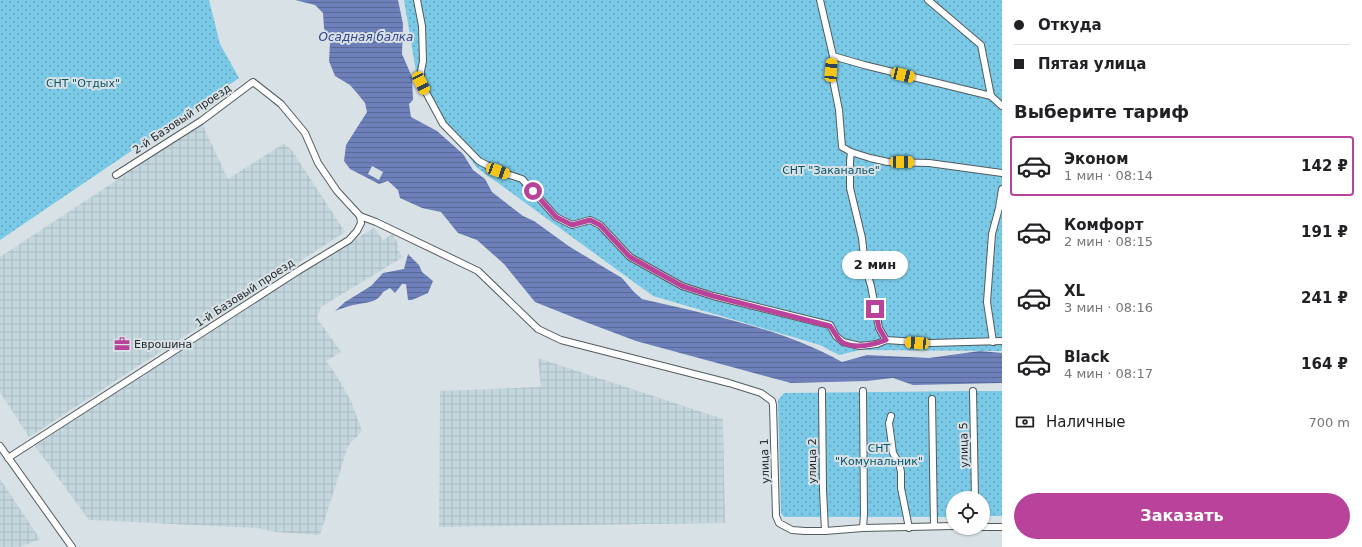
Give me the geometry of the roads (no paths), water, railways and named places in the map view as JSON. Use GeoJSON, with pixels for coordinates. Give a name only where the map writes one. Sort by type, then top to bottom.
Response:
{"type":"FeatureCollection","features":[{"type":"Feature","properties":{"kind":"street"},"geometry":{"type":"LineString","coordinates":[[417,0],[422,26],[423,54],[421,83],[443,124],[478,161],[498,171],[522,180],[556,217],[572,225],[590,220],[600,225],[630,257],[682,286],[713,296],[830,326],[836,336],[843,342],[860,346],[877,344],[886,340],[931,344],[1002,341]]}},
{"type":"Feature","properties":{"kind":"street"},"geometry":{"type":"LineString","coordinates":[[820,0],[833,56],[831,70],[840,110],[842,147],[851,152],[888,162],[929,163],[1002,173]]}},
{"type":"Feature","properties":{"kind":"street"},"geometry":{"type":"LineString","coordinates":[[928,0],[981,45],[991,96]]}},
{"type":"Feature","properties":{"kind":"street"},"geometry":{"type":"LineString","coordinates":[[833,56],[886,71],[991,96],[1002,106]]}},
{"type":"Feature","properties":{"kind":"street","name":"2-й Базовый проезд"},"geometry":{"type":"LineString","coordinates":[[116,175],[201,121],[253,82],[281,104],[305,133],[318,163],[333,186],[360,216]]}},
{"type":"Feature","properties":{"kind":"street"},"geometry":{"type":"LineString","coordinates":[[851,152],[850,188],[862,238],[864,266],[871,286],[879,328],[886,340]]}},
{"type":"Feature","properties":{"kind":"street"},"geometry":{"type":"LineString","coordinates":[[994,342],[987,302],[992,234],[1002,189]]}},
{"type":"Feature","properties":{"kind":"street","name":"улица 1"},"geometry":{"type":"LineString","coordinates":[[360,216],[376,222],[478,271],[538,329],[554,337],[608,353],[736,385],[761,393],[772,401],[773,405],[776,516],[779,523],[792,530],[824,531]]}},
{"type":"Feature","properties":{"kind":"street","name":"1-й Базовый проезд"},"geometry":{"type":"LineString","coordinates":[[8,458],[298,271],[349,240],[357,231],[361,223],[360,216]]}},
{"type":"Feature","properties":{"kind":"street","name":"улица 2"},"geometry":{"type":"LineString","coordinates":[[822,391],[822,490],[824,531]]}},
{"type":"Feature","properties":{"kind":"street"},"geometry":{"type":"LineString","coordinates":[[863,391],[863,528]]}},
{"type":"Feature","properties":{"kind":"street","name":"улица 5"},"geometry":{"type":"LineString","coordinates":[[973,391],[975,491]]}},
{"type":"Feature","properties":{"kind":"street"},"geometry":{"type":"LineString","coordinates":[[932,399],[934,526]]}},
{"type":"Feature","properties":{"kind":"street"},"geometry":{"type":"LineString","coordinates":[[891,416],[889,423],[893,453],[900,468],[901,488],[909,528]]}},
{"type":"Feature","properties":{"kind":"street"},"geometry":{"type":"LineString","coordinates":[[0,446],[72,547]]}},
{"type":"Feature","properties":{"kind":"street"},"geometry":{"type":"LineString","coordinates":[[824,531],[863,528],[946,526]]}},
{"type":"Feature","properties":{"kind":"street"},"geometry":{"type":"LineString","coordinates":[[990,526],[1002,526]]}},
{"type":"Feature","properties":{"kind":"water","name":"Осадная балка"},"geometry":{"type":"Polygon","coordinates":[[[295,0],[398,0],[403,24],[402,54],[412,77],[413,100],[409,104],[411,117],[437,131],[463,154],[473,170],[485,179],[492,192],[523,216],[534,221],[570,247],[622,278],[642,299],[719,317],[770,331],[819,350],[842,362],[867,355],[929,358],[980,351],[1002,353],[1002,383],[913,385],[893,378],[867,381],[791,383],[636,341],[535,302],[504,264],[477,240],[458,233],[441,212],[422,208],[400,198],[398,190],[388,181],[379,184],[350,169],[344,161],[346,145],[367,112],[365,103],[350,85],[335,76],[329,61],[330,43],[324,28],[323,13],[315,5],[295,0]]]}},
{"type":"Feature","properties":{"kind":"water"},"geometry":{"type":"Polygon","coordinates":[[[408,254],[419,265],[422,272],[433,281],[428,293],[412,300],[408,300],[406,284],[402,284],[395,293],[390,288],[383,292],[379,298],[373,301],[335,311],[345,302],[371,286],[383,273],[404,269],[408,254]]]}},
{"type":"Feature","properties":{"kind":"place","name":"Еврошина"},"geometry":{"type":"Point","coordinates":[122,344]}},
{"type":"Feature","properties":{"kind":"park label","name":"СНТ \"Отдых\""},"geometry":{"type":"Point","coordinates":[83,83]}},
{"type":"Feature","properties":{"kind":"park label","name":"СНТ \"Заканалье\""},"geometry":{"type":"Point","coordinates":[831,170]}},
{"type":"Feature","properties":{"kind":"park label","name":"СНТ \"Комунальник\""},"geometry":{"type":"Point","coordinates":[879,454]}}]}
